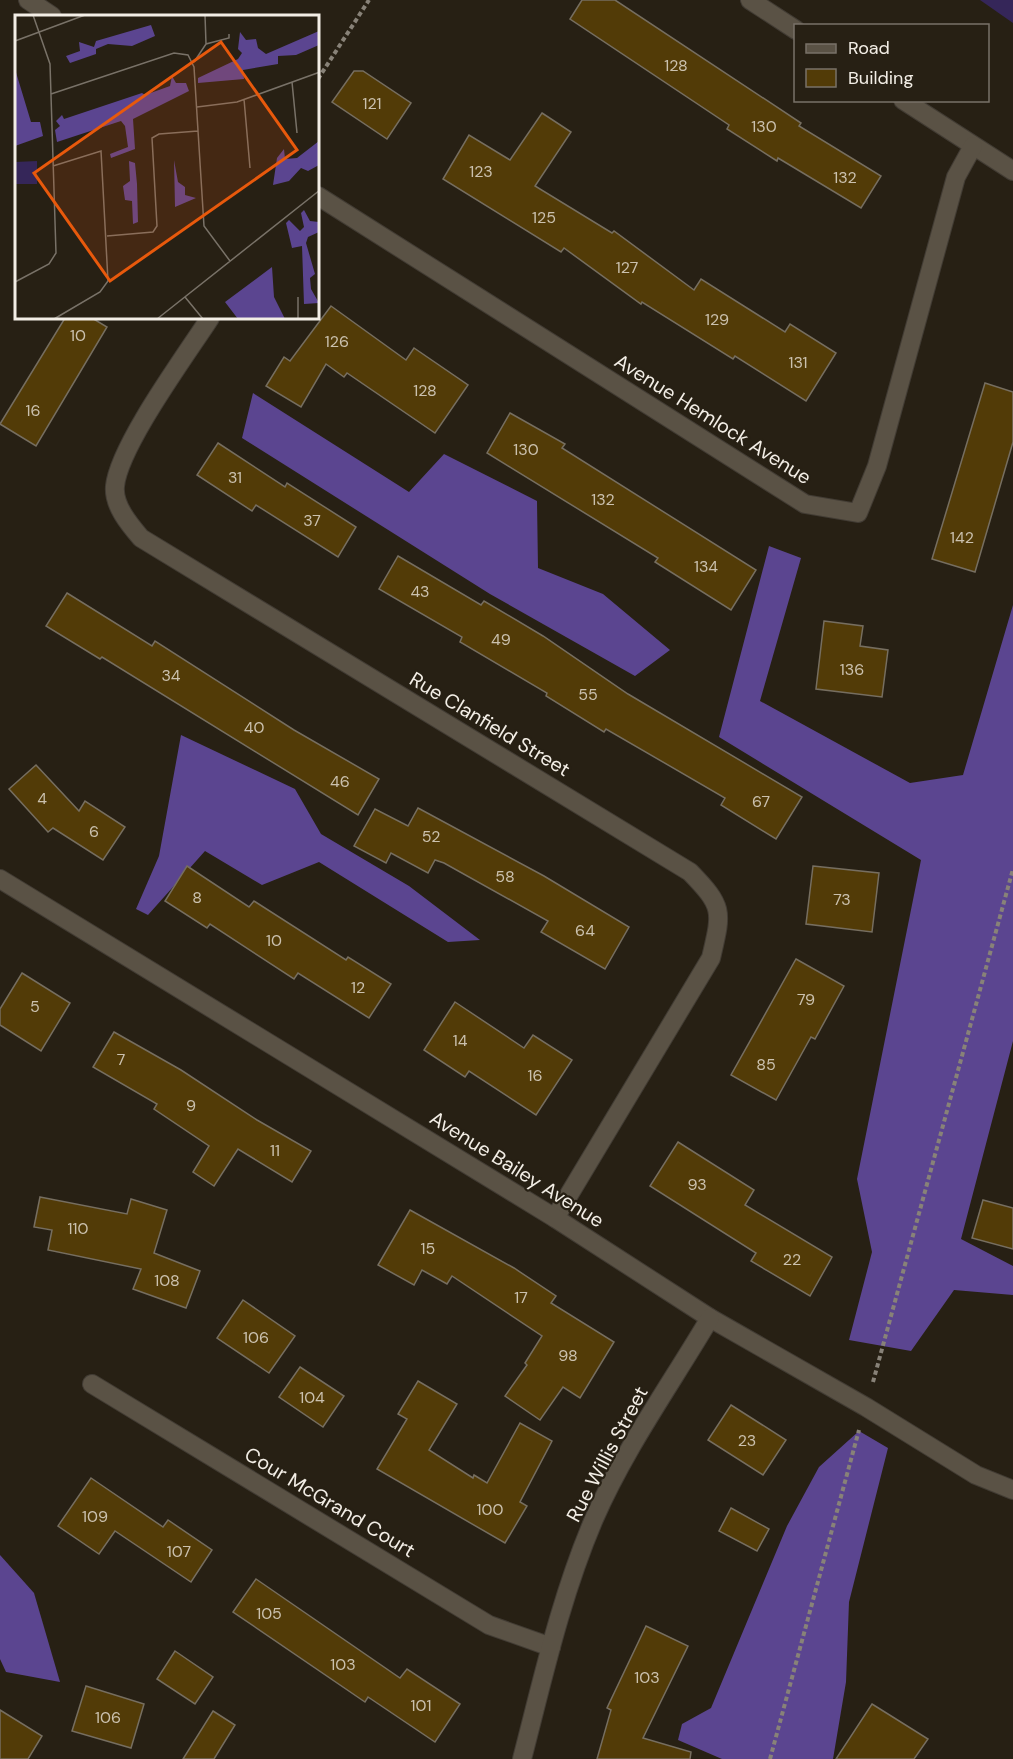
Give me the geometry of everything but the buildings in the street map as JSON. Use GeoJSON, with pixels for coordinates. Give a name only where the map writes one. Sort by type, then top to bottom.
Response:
{"type":"FeatureCollection","features":[{"type":"Feature","properties":{"kind":"street"},"geometry":{"type":"LineString","coordinates":[[28,0],[50,15]]}},
{"type":"Feature","properties":{"kind":"street"},"geometry":{"type":"LineString","coordinates":[[750,0],[794,29]]}},
{"type":"Feature","properties":{"kind":"street"},"geometry":{"type":"LineString","coordinates":[[906,102],[1013,171]]}},
{"type":"Feature","properties":{"kind":"street","name":"Avenue Hemlock Avenue"},"geometry":{"type":"LineString","coordinates":[[320,197],[805,504],[858,513],[877,466],[956,177],[973,146]]}},
{"type":"Feature","properties":{"kind":"street","name":"Rue Clanfield Street"},"geometry":{"type":"LineString","coordinates":[[209,320],[126,451],[115,487],[123,516],[141,538],[690,872],[711,894],[720,920],[711,958],[555,1218]]}},
{"type":"Feature","properties":{"kind":"street","name":"Avenue Bailey Avenue"},"geometry":{"type":"LineString","coordinates":[[0,879],[555,1218],[710,1318],[866,1407],[1010,1494]]}},
{"type":"Feature","properties":{"kind":"street","name":"Rue Willis Street"},"geometry":{"type":"LineString","coordinates":[[522,1759],[565,1594],[594,1518],[637,1436],[710,1318]]}},
{"type":"Feature","properties":{"kind":"street","name":"Cour McGrand Court"},"geometry":{"type":"LineString","coordinates":[[92,1384],[489,1625],[551,1647]]}},
{"type":"Feature","properties":{"kind":"path"},"geometry":{"type":"LineString","coordinates":[[320,76],[369,0]]}},
{"type":"Feature","properties":{"kind":"path"},"geometry":{"type":"LineString","coordinates":[[770,1759],[1013,869]]}},
{"type":"Feature","properties":{"kind":"shaded area"},"geometry":{"type":"Polygon","coordinates":[[[980,0],[1013,0],[1013,23],[980,0]]]}},
{"type":"Feature","properties":{"kind":"shaded area"},"geometry":{"type":"Polygon","coordinates":[[[253,393],[409,492],[444,454],[537,501],[538,568],[603,594],[670,650],[635,676],[490,594],[242,438],[253,393]]]}},
{"type":"Feature","properties":{"kind":"shaded area"},"geometry":{"type":"Polygon","coordinates":[[[769,546],[801,558],[760,701],[910,783],[963,775],[1013,605],[1013,1041],[961,1239],[1013,1266],[1013,1295],[954,1290],[911,1351],[849,1340],[872,1252],[857,1179],[921,860],[719,737],[769,546]]]}},
{"type":"Feature","properties":{"kind":"shaded area"},"geometry":{"type":"Polygon","coordinates":[[[181,735],[295,789],[321,834],[409,886],[480,940],[448,942],[319,862],[262,885],[205,851],[148,915],[136,909],[159,856],[181,735]]]}},
{"type":"Feature","properties":{"kind":"shaded area"},"geometry":{"type":"Polygon","coordinates":[[[859,1431],[888,1448],[849,1602],[846,1682],[833,1759],[722,1759],[678,1740],[682,1724],[711,1708],[787,1526],[819,1467],[859,1431]]]}},
{"type":"Feature","properties":{"kind":"shaded area"},"geometry":{"type":"Polygon","coordinates":[[[0,1555],[34,1593],[60,1682],[6,1672],[0,1659],[0,1555]]]}}]}
